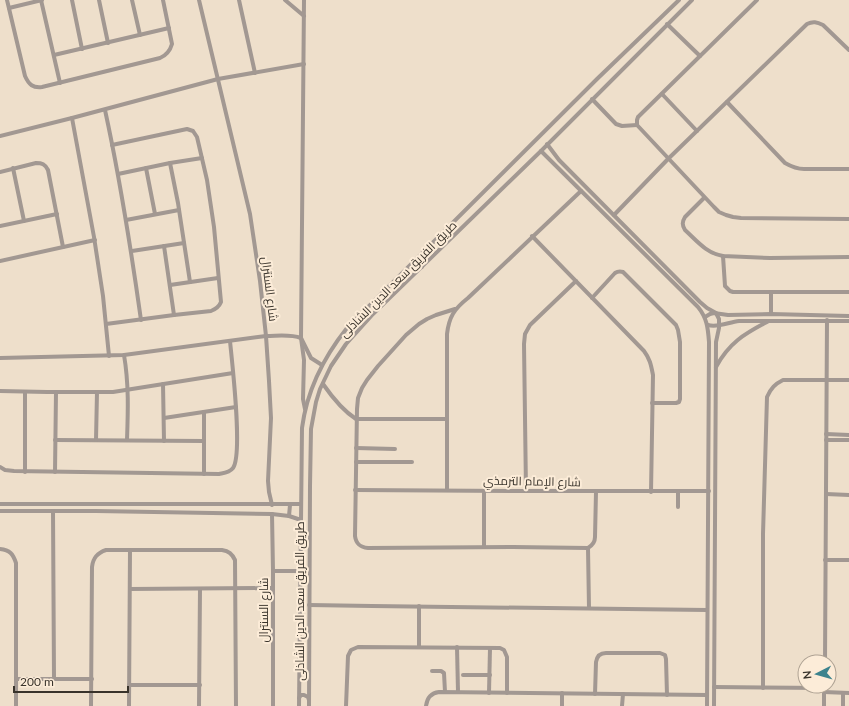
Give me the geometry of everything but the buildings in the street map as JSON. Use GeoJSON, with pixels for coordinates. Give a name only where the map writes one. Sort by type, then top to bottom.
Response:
{"type":"FeatureCollection","features":[{"type":"Feature","properties":{"kind":"street"},"geometry":{"type":"LineString","coordinates":[[7,0],[25,76],[31,86],[37,88],[160,58],[166,55],[172,44],[163,0]]}},
{"type":"Feature","properties":{"kind":"street"},"geometry":{"type":"LineString","coordinates":[[9,8],[42,0],[60,83]]}},
{"type":"Feature","properties":{"kind":"street"},"geometry":{"type":"LineString","coordinates":[[72,0],[82,49]]}},
{"type":"Feature","properties":{"kind":"street"},"geometry":{"type":"LineString","coordinates":[[99,0],[108,42]]}},
{"type":"Feature","properties":{"kind":"street"},"geometry":{"type":"LineString","coordinates":[[132,0],[140,35]]}},
{"type":"Feature","properties":{"kind":"street","name":"شارع السنترال"},"geometry":{"type":"LineString","coordinates":[[200,0],[250,214],[260,281],[266,336],[271,418],[268,481],[272,505]]}},
{"type":"Feature","properties":{"kind":"street"},"geometry":{"type":"LineString","coordinates":[[239,0],[255,72]]}},
{"type":"Feature","properties":{"kind":"street"},"geometry":{"type":"LineString","coordinates":[[285,0],[304,16]]}},
{"type":"Feature","properties":{"kind":"street"},"geometry":{"type":"LineString","coordinates":[[304,0],[302,338],[304,360],[303,394],[305,409]]}},
{"type":"Feature","properties":{"kind":"street","name":"طريق الفريق سعد الدين الشاذلى"},"geometry":{"type":"LineString","coordinates":[[299,706],[302,428],[305,409],[312,385],[322,365],[333,345],[347,328],[679,0]]}},
{"type":"Feature","properties":{"kind":"street"},"geometry":{"type":"LineString","coordinates":[[684,0],[686,2],[691,1]]}},
{"type":"Feature","properties":{"kind":"street"},"geometry":{"type":"LineString","coordinates":[[757,0],[638,117],[637,125],[704,198],[719,212],[733,217],[849,219]]}},
{"type":"Feature","properties":{"kind":"street","name":"طريق الفريق سعد الدين الشاذلى"},"geometry":{"type":"LineString","coordinates":[[309,706],[311,429],[316,402],[322,384],[331,366],[346,344],[374,314],[541,151],[691,1]]}},
{"type":"Feature","properties":{"kind":"street"},"geometry":{"type":"LineString","coordinates":[[672,6],[678,7],[678,14]]}},
{"type":"Feature","properties":{"kind":"street"},"geometry":{"type":"LineString","coordinates":[[614,215],[668,159],[807,24],[815,22],[823,25],[849,50]]}},
{"type":"Feature","properties":{"kind":"street"},"geometry":{"type":"LineString","coordinates":[[667,24],[700,56]]}},
{"type":"Feature","properties":{"kind":"street"},"geometry":{"type":"LineString","coordinates":[[54,55],[169,28]]}},
{"type":"Feature","properties":{"kind":"street"},"geometry":{"type":"LineString","coordinates":[[845,45],[849,41]]}},
{"type":"Feature","properties":{"kind":"street"},"geometry":{"type":"LineString","coordinates":[[0,130],[1,136],[218,79],[304,64]]}},
{"type":"Feature","properties":{"kind":"street"},"geometry":{"type":"LineString","coordinates":[[662,94],[697,131]]}},
{"type":"Feature","properties":{"kind":"street"},"geometry":{"type":"LineString","coordinates":[[592,99],[616,124],[622,126],[637,125]]}},
{"type":"Feature","properties":{"kind":"street"},"geometry":{"type":"LineString","coordinates":[[727,102],[785,163],[797,169],[849,169]]}},
{"type":"Feature","properties":{"kind":"street"},"geometry":{"type":"LineString","coordinates":[[104,110],[118,174],[132,251],[141,320]]}},
{"type":"Feature","properties":{"kind":"street"},"geometry":{"type":"LineString","coordinates":[[72,118],[95,240],[109,356]]}},
{"type":"Feature","properties":{"kind":"street"},"geometry":{"type":"LineString","coordinates":[[106,324],[211,311],[216,309],[221,302],[214,227],[207,180],[197,137],[193,131],[186,129],[112,145]]}},
{"type":"Feature","properties":{"kind":"street"},"geometry":{"type":"LineString","coordinates":[[547,144],[559,160],[702,304],[716,313],[725,315],[771,314],[849,316]]}},
{"type":"Feature","properties":{"kind":"street"},"geometry":{"type":"LineString","coordinates":[[541,151],[698,307],[705,317],[708,326],[709,491],[707,706]]}},
{"type":"Feature","properties":{"kind":"street"},"geometry":{"type":"LineString","coordinates":[[118,174],[202,158]]}},
{"type":"Feature","properties":{"kind":"street"},"geometry":{"type":"LineString","coordinates":[[555,165],[559,160]]}},
{"type":"Feature","properties":{"kind":"street"},"geometry":{"type":"LineString","coordinates":[[0,172],[36,163],[46,165],[63,246]]}},
{"type":"Feature","properties":{"kind":"street"},"geometry":{"type":"LineString","coordinates":[[170,163],[190,282]]}},
{"type":"Feature","properties":{"kind":"street"},"geometry":{"type":"LineString","coordinates":[[13,168],[24,221]]}},
{"type":"Feature","properties":{"kind":"street"},"geometry":{"type":"LineString","coordinates":[[146,168],[155,214]]}},
{"type":"Feature","properties":{"kind":"street"},"geometry":{"type":"LineString","coordinates":[[447,490],[447,334],[451,316],[455,309],[581,191]]}},
{"type":"Feature","properties":{"kind":"street"},"geometry":{"type":"LineString","coordinates":[[704,198],[685,218],[682,224],[685,230],[710,252],[716,255],[770,258],[849,257]]}},
{"type":"Feature","properties":{"kind":"street"},"geometry":{"type":"LineString","coordinates":[[596,205],[600,200]]}},
{"type":"Feature","properties":{"kind":"street"},"geometry":{"type":"LineString","coordinates":[[126,220],[179,210]]}},
{"type":"Feature","properties":{"kind":"street"},"geometry":{"type":"LineString","coordinates":[[0,226],[57,214]]}},
{"type":"Feature","properties":{"kind":"street"},"geometry":{"type":"LineString","coordinates":[[628,238],[632,237],[632,233]]}},
{"type":"Feature","properties":{"kind":"street"},"geometry":{"type":"LineString","coordinates":[[532,236],[644,351],[651,363],[653,375],[652,492]]}},
{"type":"Feature","properties":{"kind":"street"},"geometry":{"type":"LineString","coordinates":[[633,242],[634,239],[637,238]]}},
{"type":"Feature","properties":{"kind":"street"},"geometry":{"type":"LineString","coordinates":[[0,261],[95,240]]}},
{"type":"Feature","properties":{"kind":"street"},"geometry":{"type":"LineString","coordinates":[[132,251],[184,242]]}},
{"type":"Feature","properties":{"kind":"street"},"geometry":{"type":"LineString","coordinates":[[164,246],[174,315]]}},
{"type":"Feature","properties":{"kind":"street"},"geometry":{"type":"LineString","coordinates":[[724,256],[724,282],[727,289],[733,292],[849,292]]}},
{"type":"Feature","properties":{"kind":"street"},"geometry":{"type":"LineString","coordinates":[[415,260],[416,266],[418,268],[422,268]]}},
{"type":"Feature","properties":{"kind":"street"},"geometry":{"type":"LineString","coordinates":[[404,271],[410,273],[411,275],[409,279]]}},
{"type":"Feature","properties":{"kind":"street"},"geometry":{"type":"LineString","coordinates":[[592,298],[615,273],[620,271],[623,272],[676,325],[680,336],[680,400],[676,403],[652,403]]}},
{"type":"Feature","properties":{"kind":"street"},"geometry":{"type":"LineString","coordinates":[[170,285],[218,278]]}},
{"type":"Feature","properties":{"kind":"street"},"geometry":{"type":"LineString","coordinates":[[526,491],[525,334],[530,325],[576,281]]}},
{"type":"Feature","properties":{"kind":"street"},"geometry":{"type":"LineString","coordinates":[[771,292],[771,314]]}},
{"type":"Feature","properties":{"kind":"street"},"geometry":{"type":"LineString","coordinates":[[698,307],[701,307],[702,304]]}},
{"type":"Feature","properties":{"kind":"street"},"geometry":{"type":"LineString","coordinates":[[455,309],[427,319],[406,335],[367,380],[362,388],[358,398],[356,419],[355,536],[359,545],[363,548],[588,548],[595,542],[596,537],[596,492]]}},
{"type":"Feature","properties":{"kind":"street"},"geometry":{"type":"LineString","coordinates":[[705,317],[716,313]]}},
{"type":"Feature","properties":{"kind":"street"},"geometry":{"type":"LineString","coordinates":[[714,706],[716,342],[719,325],[719,319],[716,313]]}},
{"type":"Feature","properties":{"kind":"street"},"geometry":{"type":"LineString","coordinates":[[731,315],[730,319],[732,322]]}},
{"type":"Feature","properties":{"kind":"street"},"geometry":{"type":"LineString","coordinates":[[807,315],[807,320]]}},
{"type":"Feature","properties":{"kind":"street"},"geometry":{"type":"LineString","coordinates":[[708,326],[732,322],[807,320],[849,321]]}},
{"type":"Feature","properties":{"kind":"street"},"geometry":{"type":"LineString","coordinates":[[824,654],[827,320]]}},
{"type":"Feature","properties":{"kind":"street"},"geometry":{"type":"LineString","coordinates":[[716,367],[725,353],[737,340],[747,332],[769,321]]}},
{"type":"Feature","properties":{"kind":"street"},"geometry":{"type":"LineString","coordinates":[[0,358],[109,356],[266,336],[293,336],[302,338]]}},
{"type":"Feature","properties":{"kind":"street"},"geometry":{"type":"LineString","coordinates":[[302,338],[311,358],[322,365]]}},
{"type":"Feature","properties":{"kind":"street"},"geometry":{"type":"LineString","coordinates":[[0,467],[5,470],[25,472],[227,473],[233,468],[236,461],[237,445],[236,407],[230,341]]}},
{"type":"Feature","properties":{"kind":"street"},"geometry":{"type":"LineString","coordinates":[[709,342],[716,342]]}},
{"type":"Feature","properties":{"kind":"street"},"geometry":{"type":"LineString","coordinates":[[124,355],[127,370],[128,390],[127,440]]}},
{"type":"Feature","properties":{"kind":"street"},"geometry":{"type":"LineString","coordinates":[[0,391],[113,392],[233,373]]}},
{"type":"Feature","properties":{"kind":"street"},"geometry":{"type":"LineString","coordinates":[[763,688],[763,527],[767,397],[771,388],[783,380],[849,380]]}},
{"type":"Feature","properties":{"kind":"street"},"geometry":{"type":"LineString","coordinates":[[163,384],[164,441]]}},
{"type":"Feature","properties":{"kind":"street"},"geometry":{"type":"LineString","coordinates":[[322,384],[340,406],[356,419],[447,419]]}},
{"type":"Feature","properties":{"kind":"street"},"geometry":{"type":"LineString","coordinates":[[25,392],[25,472]]}},
{"type":"Feature","properties":{"kind":"street"},"geometry":{"type":"LineString","coordinates":[[55,472],[56,392]]}},
{"type":"Feature","properties":{"kind":"street"},"geometry":{"type":"LineString","coordinates":[[96,440],[97,392]]}},
{"type":"Feature","properties":{"kind":"street"},"geometry":{"type":"LineString","coordinates":[[164,418],[236,407]]}},
{"type":"Feature","properties":{"kind":"street"},"geometry":{"type":"LineString","coordinates":[[204,412],[204,474]]}},
{"type":"Feature","properties":{"kind":"street"},"geometry":{"type":"LineString","coordinates":[[826,434],[849,434]]}},
{"type":"Feature","properties":{"kind":"street"},"geometry":{"type":"LineString","coordinates":[[56,440],[204,441]]}},
{"type":"Feature","properties":{"kind":"street"},"geometry":{"type":"LineString","coordinates":[[826,440],[849,440]]}},
{"type":"Feature","properties":{"kind":"street"},"geometry":{"type":"LineString","coordinates":[[356,448],[395,448]]}},
{"type":"Feature","properties":{"kind":"street"},"geometry":{"type":"LineString","coordinates":[[356,462],[412,462]]}},
{"type":"Feature","properties":{"kind":"street"},"geometry":{"type":"LineString","coordinates":[[301,466],[305,472],[310,468]]}},
{"type":"Feature","properties":{"kind":"street"},"geometry":{"type":"LineString","coordinates":[[709,475],[715,475]]}},
{"type":"Feature","properties":{"kind":"street"},"geometry":{"type":"LineString","coordinates":[[301,485],[306,481],[310,486]]}},
{"type":"Feature","properties":{"kind":"street","name":"شارع الإمام الترمذي"},"geometry":{"type":"LineString","coordinates":[[355,490],[596,492],[709,491]]}},
{"type":"Feature","properties":{"kind":"street"},"geometry":{"type":"LineString","coordinates":[[484,491],[484,548]]}},
{"type":"Feature","properties":{"kind":"street"},"geometry":{"type":"LineString","coordinates":[[678,492],[678,507]]}},
{"type":"Feature","properties":{"kind":"street"},"geometry":{"type":"LineString","coordinates":[[826,494],[849,495]]}},
{"type":"Feature","properties":{"kind":"street"},"geometry":{"type":"LineString","coordinates":[[0,504],[301,504]]}},
{"type":"Feature","properties":{"kind":"street"},"geometry":{"type":"LineString","coordinates":[[289,516],[290,504]]}},
{"type":"Feature","properties":{"kind":"street"},"geometry":{"type":"LineString","coordinates":[[708,509],[714,510]]}},
{"type":"Feature","properties":{"kind":"street"},"geometry":{"type":"LineString","coordinates":[[0,511],[272,514],[289,516],[301,520]]}},
{"type":"Feature","properties":{"kind":"street"},"geometry":{"type":"LineString","coordinates":[[53,511],[54,679]]}},
{"type":"Feature","properties":{"kind":"street","name":"شارع السنترال"},"geometry":{"type":"LineString","coordinates":[[272,514],[273,706]]}},
{"type":"Feature","properties":{"kind":"street"},"geometry":{"type":"LineString","coordinates":[[588,548],[589,608]]}},
{"type":"Feature","properties":{"kind":"street"},"geometry":{"type":"LineString","coordinates":[[0,549],[6,550],[13,555],[16,563],[16,706]]}},
{"type":"Feature","properties":{"kind":"street"},"geometry":{"type":"LineString","coordinates":[[92,706],[93,561],[96,556],[100,552],[106,550],[222,550],[228,551],[233,555],[235,560],[236,706]]}},
{"type":"Feature","properties":{"kind":"street"},"geometry":{"type":"LineString","coordinates":[[129,706],[130,550]]}},
{"type":"Feature","properties":{"kind":"street"},"geometry":{"type":"LineString","coordinates":[[825,560],[849,560]]}},
{"type":"Feature","properties":{"kind":"street"},"geometry":{"type":"LineString","coordinates":[[273,571],[300,571]]}},
{"type":"Feature","properties":{"kind":"street"},"geometry":{"type":"LineString","coordinates":[[708,586],[714,586]]}},
{"type":"Feature","properties":{"kind":"street"},"geometry":{"type":"LineString","coordinates":[[130,589],[273,588]]}},
{"type":"Feature","properties":{"kind":"street"},"geometry":{"type":"LineString","coordinates":[[199,706],[200,589]]}},
{"type":"Feature","properties":{"kind":"street"},"geometry":{"type":"LineString","coordinates":[[309,604],[708,610]]}},
{"type":"Feature","properties":{"kind":"street"},"geometry":{"type":"LineString","coordinates":[[419,606],[419,647]]}},
{"type":"Feature","properties":{"kind":"street"},"geometry":{"type":"LineString","coordinates":[[707,628],[714,628]]}},
{"type":"Feature","properties":{"kind":"street"},"geometry":{"type":"LineString","coordinates":[[346,706],[347,659],[352,650],[358,647],[502,649],[507,654],[507,693]]}},
{"type":"Feature","properties":{"kind":"street"},"geometry":{"type":"LineString","coordinates":[[457,648],[458,692]]}},
{"type":"Feature","properties":{"kind":"street"},"geometry":{"type":"LineString","coordinates":[[490,648],[490,693]]}},
{"type":"Feature","properties":{"kind":"street"},"geometry":{"type":"LineString","coordinates":[[595,694],[596,659],[600,654],[660,653],[664,654],[666,659],[667,695]]}},
{"type":"Feature","properties":{"kind":"street"},"geometry":{"type":"LineString","coordinates":[[707,666],[714,666]]}},
{"type":"Feature","properties":{"kind":"street"},"geometry":{"type":"LineString","coordinates":[[432,671],[441,671],[444,673],[445,692]]}},
{"type":"Feature","properties":{"kind":"street"},"geometry":{"type":"LineString","coordinates":[[463,675],[490,675]]}},
{"type":"Feature","properties":{"kind":"street"},"geometry":{"type":"LineString","coordinates":[[16,679],[92,679]]}},
{"type":"Feature","properties":{"kind":"street"},"geometry":{"type":"LineString","coordinates":[[299,681],[300,685],[303,687],[307,687],[309,682]]}},
{"type":"Feature","properties":{"kind":"street"},"geometry":{"type":"LineString","coordinates":[[129,685],[200,685]]}},
{"type":"Feature","properties":{"kind":"street"},"geometry":{"type":"LineString","coordinates":[[714,687],[797,689]]}},
{"type":"Feature","properties":{"kind":"street"},"geometry":{"type":"LineString","coordinates":[[426,706],[427,700],[432,694],[445,692],[707,695]]}},
{"type":"Feature","properties":{"kind":"street"},"geometry":{"type":"LineString","coordinates":[[837,692],[849,693]]}},
{"type":"Feature","properties":{"kind":"street"},"geometry":{"type":"LineString","coordinates":[[562,693],[562,706]]}},
{"type":"Feature","properties":{"kind":"street"},"geometry":{"type":"LineString","coordinates":[[843,693],[843,706]]}},
{"type":"Feature","properties":{"kind":"street"},"geometry":{"type":"LineString","coordinates":[[622,694],[622,706]]}},
{"type":"Feature","properties":{"kind":"street"},"geometry":{"type":"LineString","coordinates":[[824,694],[824,706]]}},
{"type":"Feature","properties":{"kind":"street"},"geometry":{"type":"LineString","coordinates":[[299,698],[301,695],[304,695],[308,697],[309,700]]}}]}
